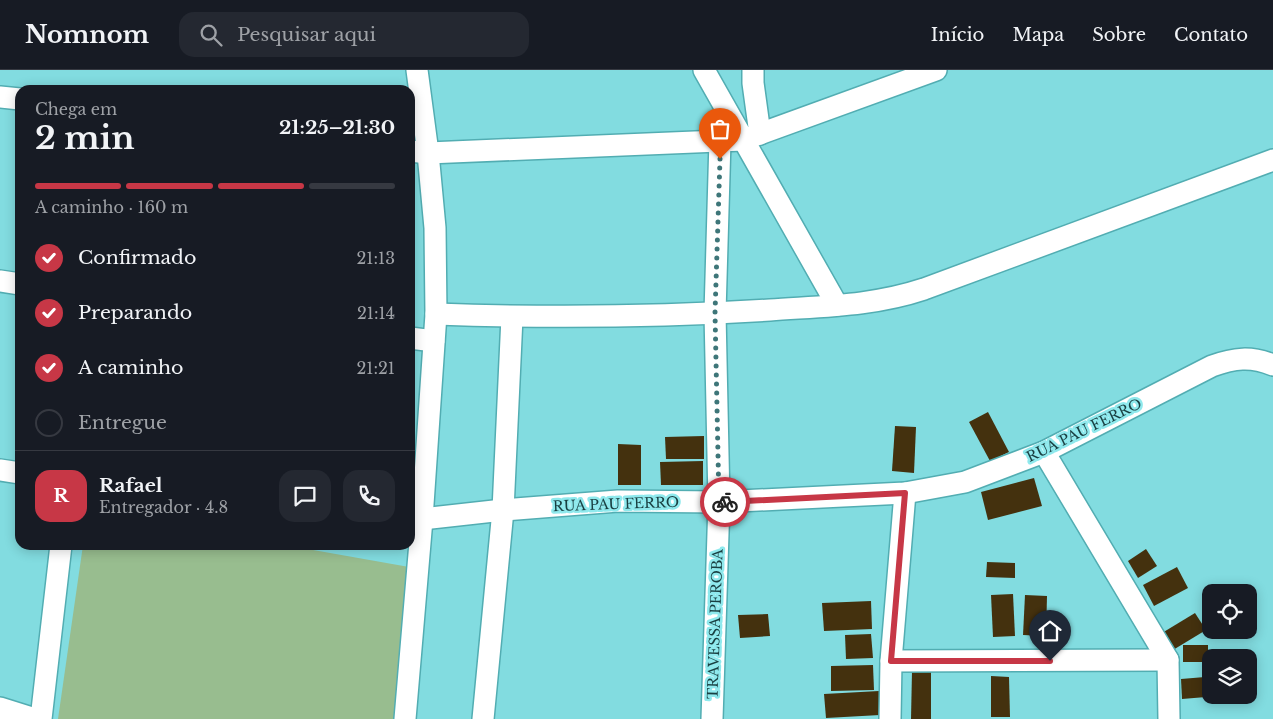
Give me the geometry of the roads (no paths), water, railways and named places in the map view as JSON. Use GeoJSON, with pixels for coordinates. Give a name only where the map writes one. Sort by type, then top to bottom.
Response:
{"type":"FeatureCollection","features":[{"type":"Feature","properties":{"kind":"street"},"geometry":{"type":"LineString","coordinates":[[415,536],[436,314],[435,228],[419,152],[417,70]]}},
{"type":"Feature","properties":{"kind":"street"},"geometry":{"type":"LineString","coordinates":[[704,70],[752,137],[837,305]]}},
{"type":"Feature","properties":{"kind":"street"},"geometry":{"type":"LineString","coordinates":[[752,137],[753,70]]}},
{"type":"Feature","properties":{"kind":"street"},"geometry":{"type":"LineString","coordinates":[[419,152],[720,140],[752,137],[936,70]]}},
{"type":"Feature","properties":{"kind":"street"},"geometry":{"type":"LineString","coordinates":[[0,96],[15,98]]}},
{"type":"Feature","properties":{"kind":"street","name":"TRAVESSA PEROBA"},"geometry":{"type":"LineString","coordinates":[[712,719],[719,502],[715,313],[720,140]]}},
{"type":"Feature","properties":{"kind":"street"},"geometry":{"type":"LineString","coordinates":[[436,314],[512,317],[715,313],[870,303],[898,298],[1273,160]]}},
{"type":"Feature","properties":{"kind":"street"},"geometry":{"type":"LineString","coordinates":[[0,282],[15,284]]}},
{"type":"Feature","properties":{"kind":"street"},"geometry":{"type":"LineString","coordinates":[[483,719],[503,510],[512,317]]}},
{"type":"Feature","properties":{"kind":"street"},"geometry":{"type":"LineString","coordinates":[[415,339],[434,341]]}},
{"type":"Feature","properties":{"kind":"street","name":"RUA PAU FERRO"},"geometry":{"type":"LineString","coordinates":[[416,518],[618,501],[719,502],[905,493],[965,482],[1044,452],[1212,366],[1244,358],[1260,360],[1273,365]]}},
{"type":"Feature","properties":{"kind":"street"},"geometry":{"type":"LineString","coordinates":[[1044,452],[1168,660],[1169,719]]}},
{"type":"Feature","properties":{"kind":"street"},"geometry":{"type":"LineString","coordinates":[[0,470],[15,472]]}},
{"type":"Feature","properties":{"kind":"street"},"geometry":{"type":"LineString","coordinates":[[890,719],[891,661],[905,493]]}},
{"type":"Feature","properties":{"kind":"street"},"geometry":{"type":"LineString","coordinates":[[41,719],[60,550]]}},
{"type":"Feature","properties":{"kind":"street"},"geometry":{"type":"LineString","coordinates":[[405,719],[414,550]]}},
{"type":"Feature","properties":{"kind":"street"},"geometry":{"type":"LineString","coordinates":[[891,661],[1168,660]]}},
{"type":"Feature","properties":{"kind":"street"},"geometry":{"type":"LineString","coordinates":[[0,708],[35,719]]}}]}
